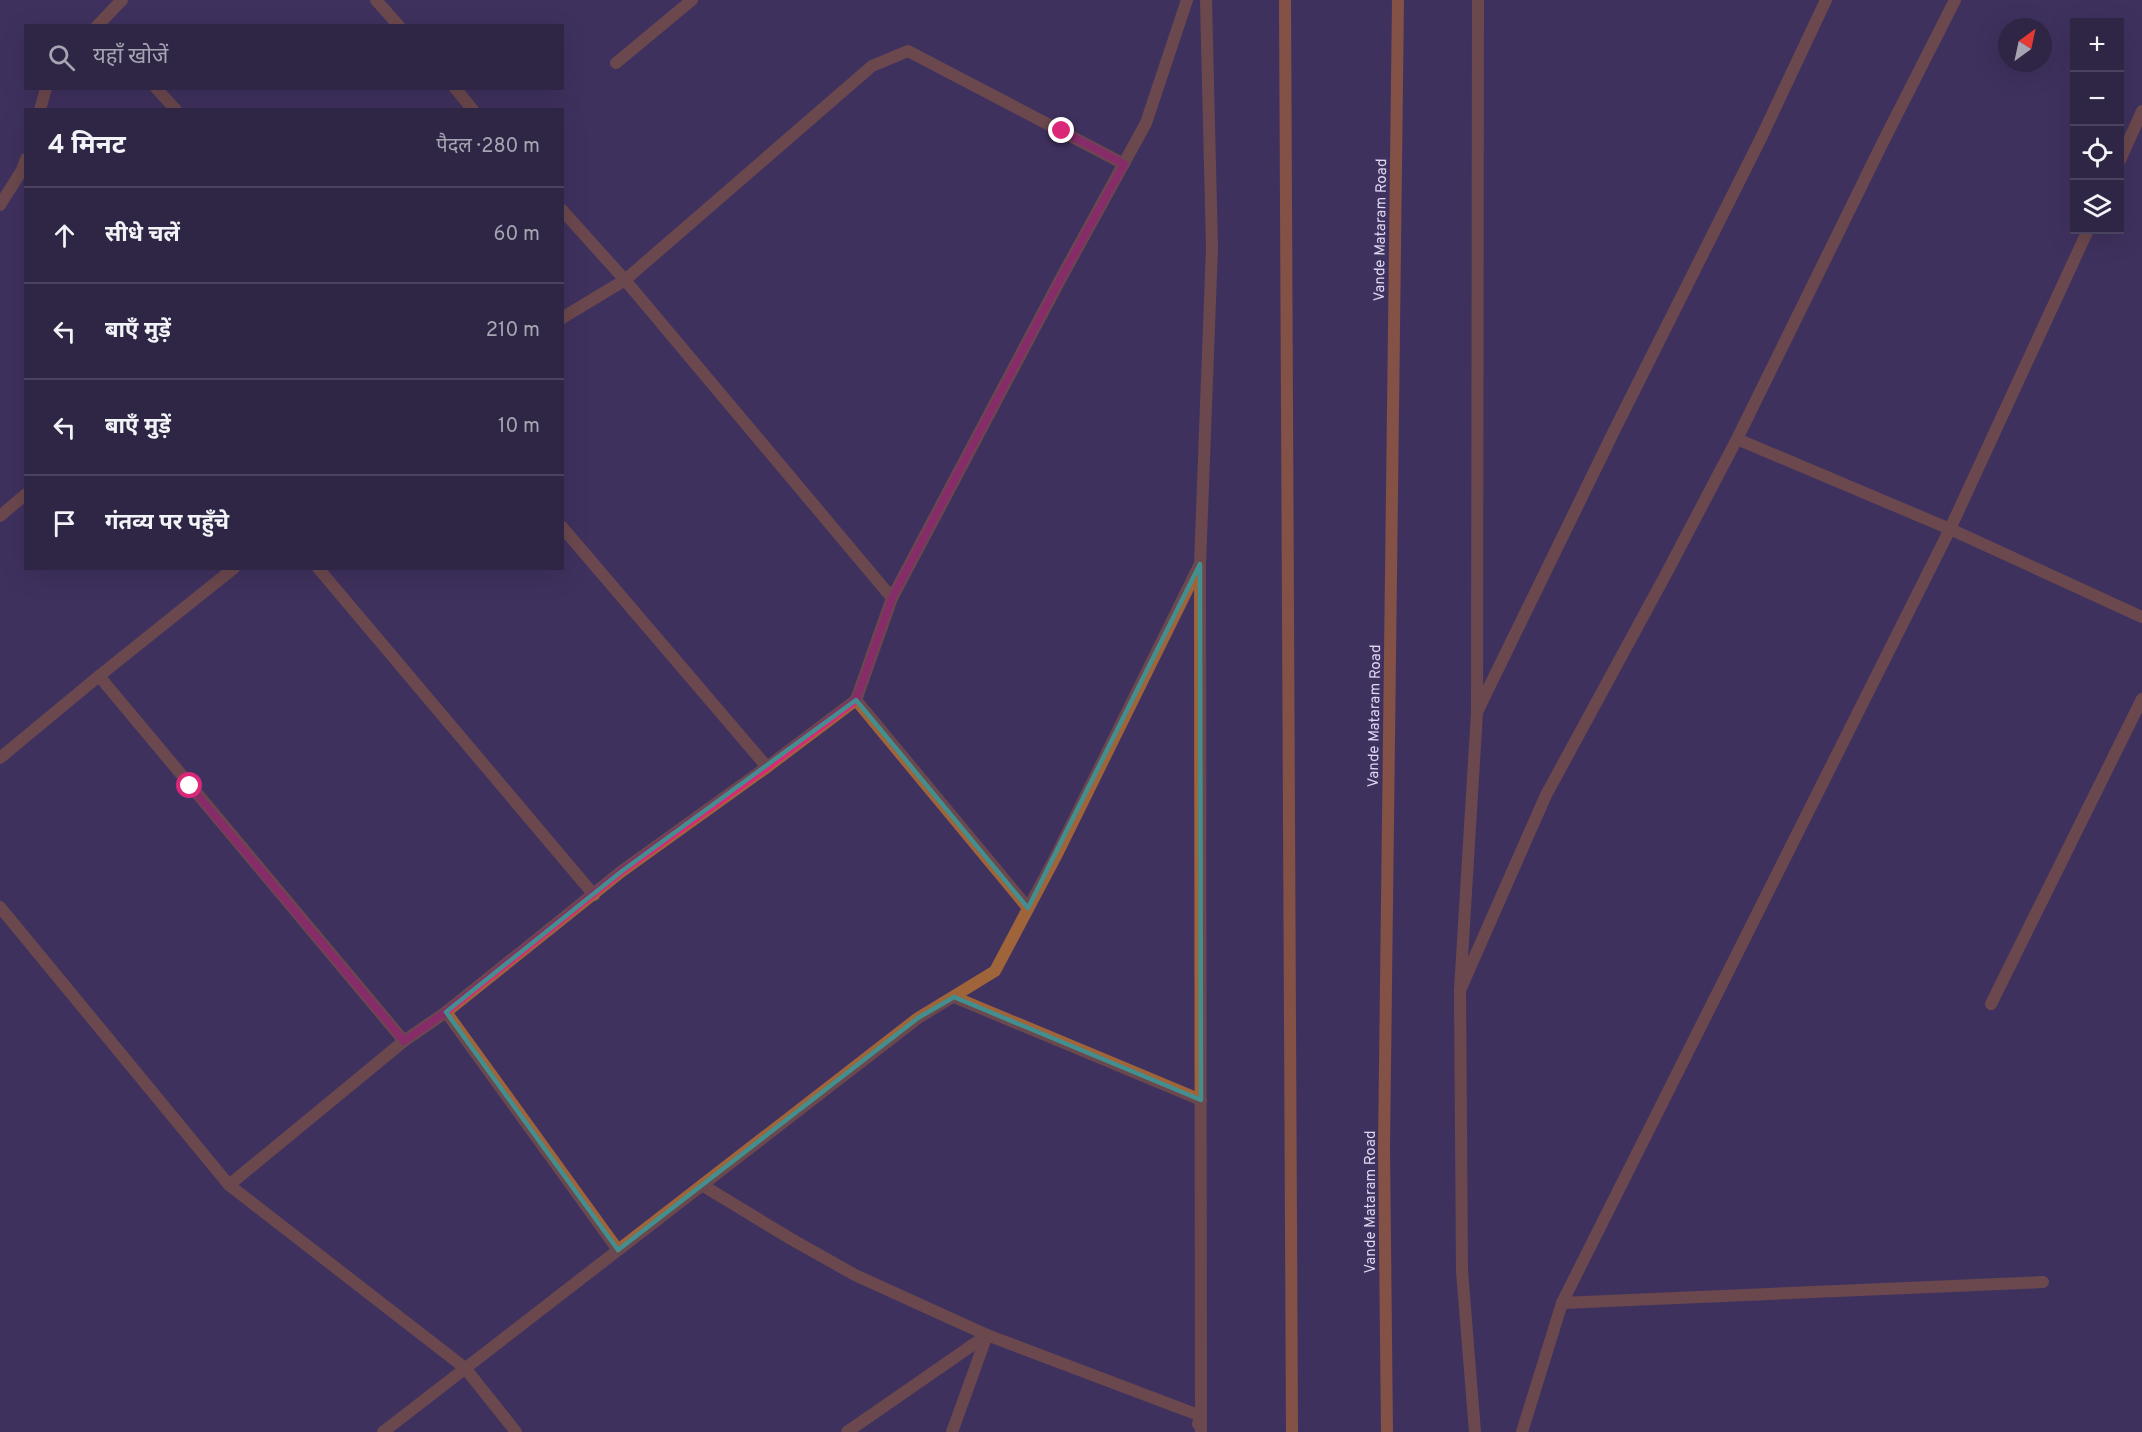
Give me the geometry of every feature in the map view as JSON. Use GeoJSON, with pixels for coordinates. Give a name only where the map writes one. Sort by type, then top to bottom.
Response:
{"type":"FeatureCollection","features":[{"type":"Feature","properties":{"kind":"main road"},"geometry":{"type":"LineString","coordinates":[[1285,0],[1292,1432]]}},
{"type":"Feature","properties":{"kind":"main road","name":"Vande Mataram Road"},"geometry":{"type":"LineString","coordinates":[[1387,1432],[1384,1148],[1398,0]]}},
{"type":"Feature","properties":{"kind":"street"},"geometry":{"type":"LineString","coordinates":[[99,24],[122,0]]}},
{"type":"Feature","properties":{"kind":"street"},"geometry":{"type":"LineString","coordinates":[[376,0],[397,24]]}},
{"type":"Feature","properties":{"kind":"street"},"geometry":{"type":"LineString","coordinates":[[616,63],[692,0]]}},
{"type":"Feature","properties":{"kind":"street"},"geometry":{"type":"LineString","coordinates":[[229,1185],[404,1041],[446,1012],[622,871],[856,700],[892,598],[1060,280],[1146,123],[1187,0]]}},
{"type":"Feature","properties":{"kind":"street"},"geometry":{"type":"LineString","coordinates":[[1202,1432],[1200,564],[1212,248],[1206,0]]}},
{"type":"Feature","properties":{"kind":"street"},"geometry":{"type":"LineString","coordinates":[[1475,1432],[1462,1271],[1460,990],[1477,712],[1478,0]]}},
{"type":"Feature","properties":{"kind":"street"},"geometry":{"type":"LineString","coordinates":[[1477,712],[1614,430],[1761,138],[1826,0]]}},
{"type":"Feature","properties":{"kind":"street"},"geometry":{"type":"LineString","coordinates":[[1460,990],[1545,795],[1737,439],[1876,155],[1955,0]]}},
{"type":"Feature","properties":{"kind":"street"},"geometry":{"type":"LineString","coordinates":[[564,317],[625,280],[872,66],[908,51],[1124,164]]}},
{"type":"Feature","properties":{"kind":"street"},"geometry":{"type":"LineString","coordinates":[[41,108],[45,90]]}},
{"type":"Feature","properties":{"kind":"street"},"geometry":{"type":"LineString","coordinates":[[158,90],[174,108]]}},
{"type":"Feature","properties":{"kind":"street"},"geometry":{"type":"LineString","coordinates":[[457,90],[471,108]]}},
{"type":"Feature","properties":{"kind":"street"},"geometry":{"type":"LineString","coordinates":[[2124,151],[2142,111]]}},
{"type":"Feature","properties":{"kind":"street"},"geometry":{"type":"LineString","coordinates":[[0,205],[24,164]]}},
{"type":"Feature","properties":{"kind":"street"},"geometry":{"type":"LineString","coordinates":[[564,212],[625,280],[892,598]]}},
{"type":"Feature","properties":{"kind":"street"},"geometry":{"type":"LineString","coordinates":[[1522,1432],[1562,1303],[1950,529],[2086,234]]}},
{"type":"Feature","properties":{"kind":"street"},"geometry":{"type":"LineString","coordinates":[[1737,439],[1950,529],[2142,617]]}},
{"type":"Feature","properties":{"kind":"street"},"geometry":{"type":"LineString","coordinates":[[0,516],[24,496]]}},
{"type":"Feature","properties":{"kind":"street"},"geometry":{"type":"LineString","coordinates":[[564,529],[767,767]]}},
{"type":"Feature","properties":{"kind":"street"},"geometry":{"type":"LineString","coordinates":[[383,1432],[918,1018],[995,971],[1056,856],[1200,564]]}},
{"type":"Feature","properties":{"kind":"street"},"geometry":{"type":"LineString","coordinates":[[0,758],[232,570]]}},
{"type":"Feature","properties":{"kind":"street"},"geometry":{"type":"LineString","coordinates":[[320,570],[594,895]]}},
{"type":"Feature","properties":{"kind":"street"},"geometry":{"type":"LineString","coordinates":[[99,676],[404,1041]]}},
{"type":"Feature","properties":{"kind":"street"},"geometry":{"type":"LineString","coordinates":[[1991,1004],[2142,699]]}},
{"type":"Feature","properties":{"kind":"street"},"geometry":{"type":"LineString","coordinates":[[856,700],[1028,908]]}},
{"type":"Feature","properties":{"kind":"street"},"geometry":{"type":"LineString","coordinates":[[0,907],[229,1185],[465,1368],[516,1432]]}},
{"type":"Feature","properties":{"kind":"street"},"geometry":{"type":"LineString","coordinates":[[954,997],[1201,1100]]}},
{"type":"Feature","properties":{"kind":"street"},"geometry":{"type":"LineString","coordinates":[[446,1012],[618,1250]]}},
{"type":"Feature","properties":{"kind":"street"},"geometry":{"type":"LineString","coordinates":[[702,1185],[855,1275],[987,1335],[1201,1416]]}},
{"type":"Feature","properties":{"kind":"street"},"geometry":{"type":"LineString","coordinates":[[1562,1303],[2043,1282]]}},
{"type":"Feature","properties":{"kind":"street"},"geometry":{"type":"LineString","coordinates":[[848,1432],[987,1335]]}},
{"type":"Feature","properties":{"kind":"street"},"geometry":{"type":"LineString","coordinates":[[952,1432],[987,1335]]}},
{"type":"Feature","properties":{"kind":"street"},"geometry":{"type":"LineString","coordinates":[[1196,1432],[1201,1416]]}},
{"type":"Feature","properties":{"kind":"highlighted area"},"geometry":{"type":"Polygon","coordinates":[[[1200,564],[1201,1100],[954,997],[918,1018],[618,1250],[446,1012],[622,871],[856,700],[1028,908],[1200,564]]]}},
{"type":"Feature","properties":{"kind":"route"},"geometry":{"type":"LineString","coordinates":[[190,786],[404,1041],[446,1012],[622,871],[856,700],[892,598],[1124,164],[1062,131]]}}]}
